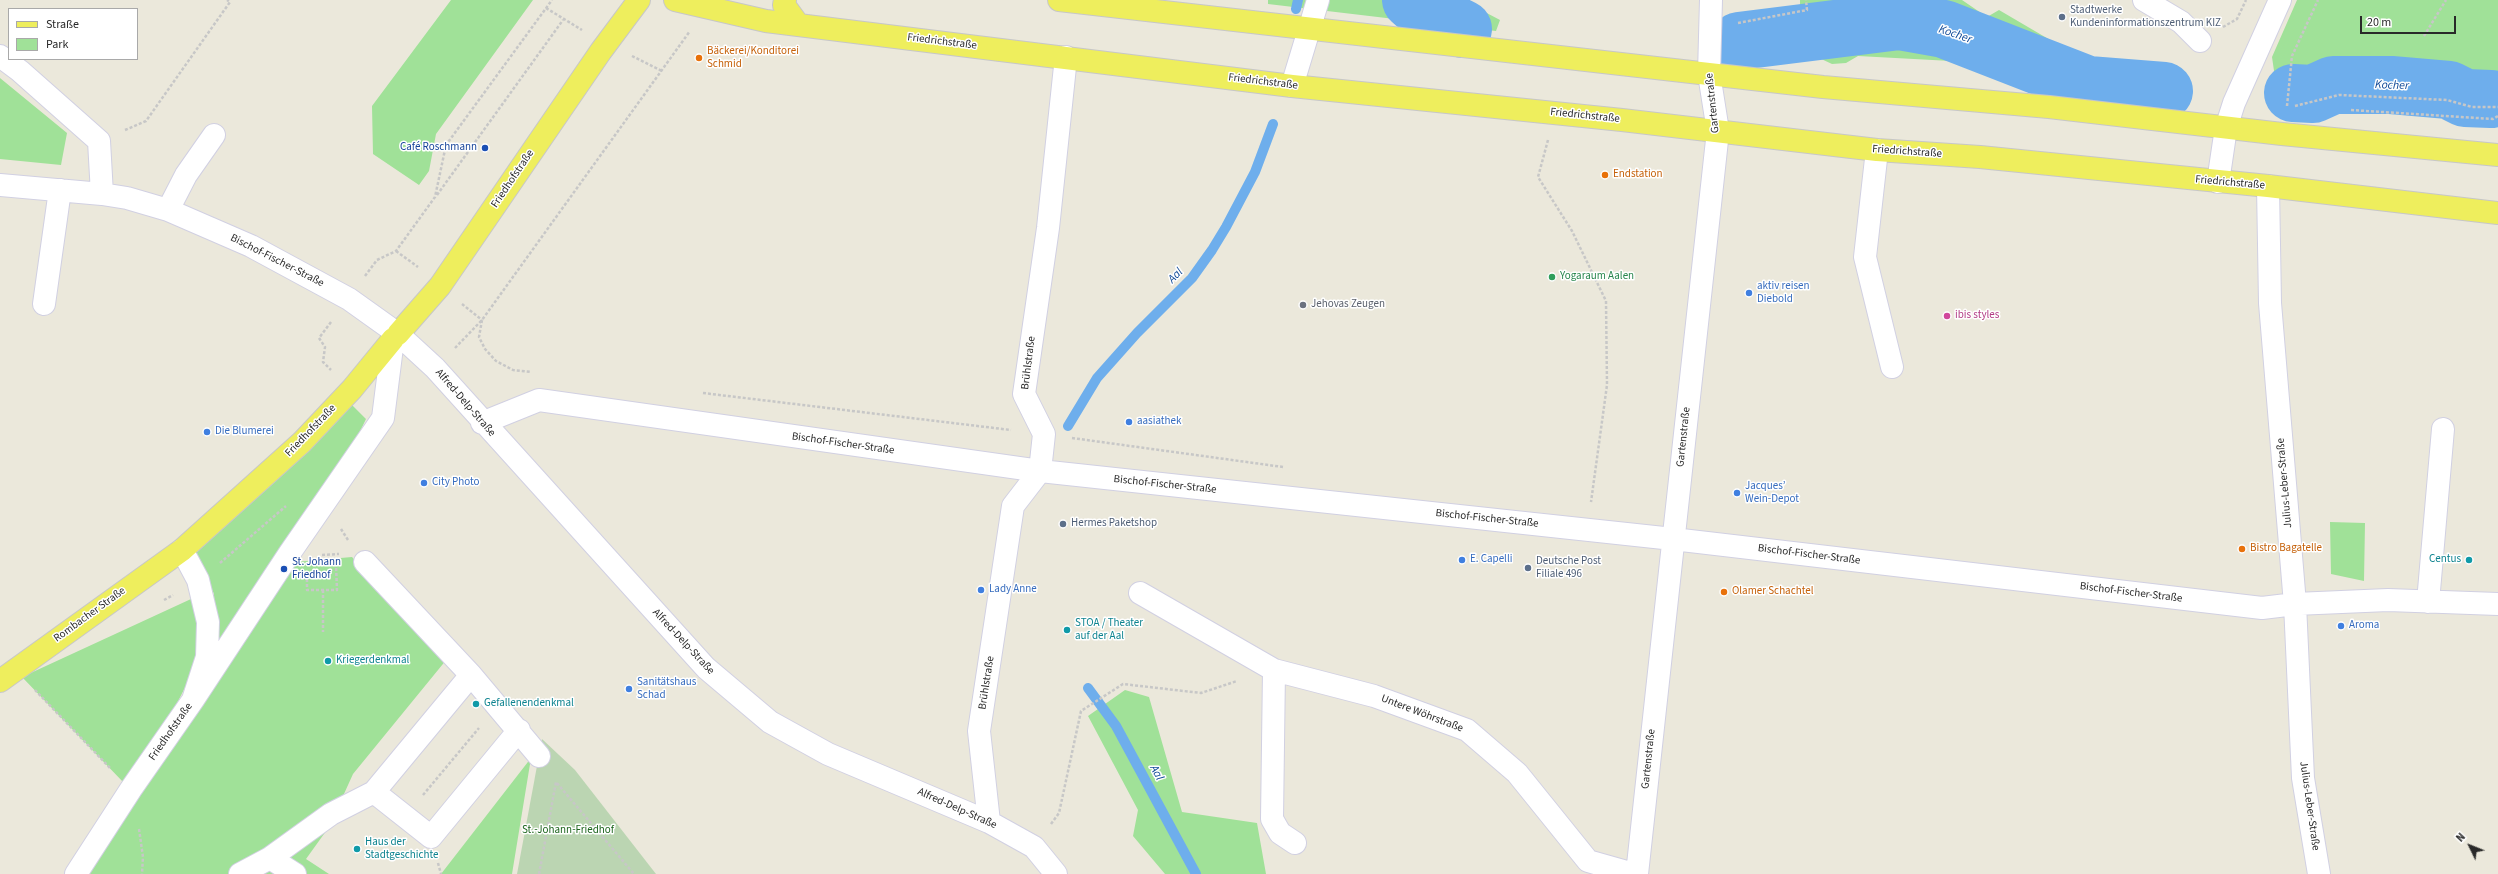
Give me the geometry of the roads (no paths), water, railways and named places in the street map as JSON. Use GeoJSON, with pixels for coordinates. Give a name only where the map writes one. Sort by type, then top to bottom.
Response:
{"type":"FeatureCollection","features":[{"type":"Feature","properties":{"kind":"main road","name":"Friedhofstraße"},"geometry":{"type":"LineString","coordinates":[[182,550],[302,442],[352,389],[440,286],[601,51],[639,0]]}},
{"type":"Feature","properties":{"kind":"main road","name":"Friedrichstraße"},"geometry":{"type":"LineString","coordinates":[[675,0],[766,21],[1292,86],[1556,113],[1878,150],[1980,157],[2268,186],[2498,213]]}},
{"type":"Feature","properties":{"kind":"main road"},"geometry":{"type":"LineString","coordinates":[[785,0],[784,5],[798,24]]}},
{"type":"Feature","properties":{"kind":"main road"},"geometry":{"type":"LineString","coordinates":[[1059,0],[1869,92],[2049,106],[2226,128],[2498,155]]}},
{"type":"Feature","properties":{"kind":"main road","name":"Rombacher Straße"},"geometry":{"type":"LineString","coordinates":[[8,675],[182,550]]}},
{"type":"Feature","properties":{"kind":"street"},"geometry":{"type":"LineString","coordinates":[[1292,86],[1318,0]]}},
{"type":"Feature","properties":{"kind":"street","name":"Gartenstraße"},"geometry":{"type":"LineString","coordinates":[[1635,874],[1718,131],[1709,74],[1711,0]]}},
{"type":"Feature","properties":{"kind":"street"},"geometry":{"type":"LineString","coordinates":[[2144,0],[2181,22],[2200,41]]}},
{"type":"Feature","properties":{"kind":"street"},"geometry":{"type":"LineString","coordinates":[[2218,182],[2226,128],[2234,103],[2280,0]]}},
{"type":"Feature","properties":{"kind":"street"},"geometry":{"type":"LineString","coordinates":[[0,56],[20,71],[99,141],[102,194]]}},
{"type":"Feature","properties":{"kind":"street","name":"Brühlstraße"},"geometry":{"type":"LineString","coordinates":[[989,822],[979,731],[1013,506],[1040,471],[1044,434],[1024,394],[1048,228],[1066,57]]}},
{"type":"Feature","properties":{"kind":"street"},"geometry":{"type":"LineString","coordinates":[[168,210],[186,175],[214,135]]}},
{"type":"Feature","properties":{"kind":"street"},"geometry":{"type":"LineString","coordinates":[[1878,150],[1865,257],[1892,367]]}},
{"type":"Feature","properties":{"kind":"street","name":"Bischof-Fischer-Straße"},"geometry":{"type":"LineString","coordinates":[[0,185],[102,194],[127,198],[168,210],[252,246],[349,299],[396,336]]}},
{"type":"Feature","properties":{"kind":"street","name":"Julius-Leber-Straße"},"geometry":{"type":"LineString","coordinates":[[2268,186],[2270,303],[2295,604],[2303,778],[2318,874]]}},
{"type":"Feature","properties":{"kind":"street"},"geometry":{"type":"LineString","coordinates":[[44,304],[60,190]]}},
{"type":"Feature","properties":{"kind":"street","name":"Alfred-Delp-Straße"},"geometry":{"type":"LineString","coordinates":[[396,336],[436,368],[482,423],[706,668],[770,722],[828,754],[989,822],[1034,847],[1056,874]]}},
{"type":"Feature","properties":{"kind":"street"},"geometry":{"type":"LineString","coordinates":[[193,700],[383,418],[396,336]]}},
{"type":"Feature","properties":{"kind":"street","name":"Bischof-Fischer-Straße"},"geometry":{"type":"LineString","coordinates":[[482,423],[539,400],[1040,471],[1673,539],[2262,608],[2295,604],[2388,600],[2498,604]]}},
{"type":"Feature","properties":{"kind":"street"},"geometry":{"type":"LineString","coordinates":[[2428,602],[2443,429]]}},
{"type":"Feature","properties":{"kind":"street","name":"Friedhofstraße"},"geometry":{"type":"LineString","coordinates":[[76,874],[131,789],[193,700],[207,657],[208,622],[198,580],[182,550]]}},
{"type":"Feature","properties":{"kind":"street"},"geometry":{"type":"LineString","coordinates":[[365,562],[498,705],[520,730],[539,756]]}},
{"type":"Feature","properties":{"kind":"street","name":"Untere Wöhrstraße"},"geometry":{"type":"LineString","coordinates":[[1140,593],[1274,670],[1374,696],[1467,730],[1517,773],[1588,861],[1635,874]]}},
{"type":"Feature","properties":{"kind":"street"},"geometry":{"type":"LineString","coordinates":[[1274,670],[1272,819],[1280,833],[1295,843]]}},
{"type":"Feature","properties":{"kind":"street"},"geometry":{"type":"LineString","coordinates":[[240,874],[270,858],[331,814],[374,792],[471,675]]}},
{"type":"Feature","properties":{"kind":"street"},"geometry":{"type":"LineString","coordinates":[[374,792],[431,837],[520,730]]}},
{"type":"Feature","properties":{"kind":"street"},"geometry":{"type":"LineString","coordinates":[[270,858],[295,874]]}},
{"type":"Feature","properties":{"kind":"waterway","name":"Aal"},"geometry":{"type":"LineString","coordinates":[[1296,9],[1298,0]]}},
{"type":"Feature","properties":{"kind":"waterway","name":"Kocher"},"geometry":{"type":"LineString","coordinates":[[1411,0],[1420,8],[1463,29]]}},
{"type":"Feature","properties":{"kind":"waterway","name":"Kocher"},"geometry":{"type":"LineString","coordinates":[[1739,41],[1899,21],[1944,29],[2088,85],[2164,91]]}},
{"type":"Feature","properties":{"kind":"waterway","name":"Kocher"},"geometry":{"type":"LineString","coordinates":[[2293,93],[2313,94],[2333,85],[2391,85],[2449,90],[2465,98],[2491,99]]}},
{"type":"Feature","properties":{"kind":"waterway","name":"Aal"},"geometry":{"type":"LineString","coordinates":[[1068,426],[1097,378],[1137,333],[1192,278],[1212,250],[1255,172],[1273,124]]}},
{"type":"Feature","properties":{"kind":"waterway","name":"Aal"},"geometry":{"type":"LineString","coordinates":[[1088,688],[1116,726],[1196,874]]}},
{"type":"Feature","properties":{"kind":"place","name":"Stadtwerke Kundeninformationszentrum KIZ"},"geometry":{"type":"Point","coordinates":[2062,17]}},
{"type":"Feature","properties":{"kind":"place","name":"Bäckerei/Konditorei Schmid"},"geometry":{"type":"Point","coordinates":[699,58]}},
{"type":"Feature","properties":{"kind":"place","name":"Café Roschmann"},"geometry":{"type":"Point","coordinates":[485,148]}},
{"type":"Feature","properties":{"kind":"place","name":"Endstation"},"geometry":{"type":"Point","coordinates":[1605,175]}},
{"type":"Feature","properties":{"kind":"place","name":"Yogaraum Aalen"},"geometry":{"type":"Point","coordinates":[1552,277]}},
{"type":"Feature","properties":{"kind":"place","name":"aktiv reisen Diebold"},"geometry":{"type":"Point","coordinates":[1749,293]}},
{"type":"Feature","properties":{"kind":"place","name":"Jehovas Zeugen"},"geometry":{"type":"Point","coordinates":[1303,305]}},
{"type":"Feature","properties":{"kind":"place","name":"ibis styles"},"geometry":{"type":"Point","coordinates":[1947,316]}},
{"type":"Feature","properties":{"kind":"place","name":"aasiathek"},"geometry":{"type":"Point","coordinates":[1129,422]}},
{"type":"Feature","properties":{"kind":"place","name":"Die Blumerei"},"geometry":{"type":"Point","coordinates":[207,432]}},
{"type":"Feature","properties":{"kind":"place","name":"City Photo"},"geometry":{"type":"Point","coordinates":[424,483]}},
{"type":"Feature","properties":{"kind":"place","name":"Jacques’ Wein-Depot"},"geometry":{"type":"Point","coordinates":[1737,493]}},
{"type":"Feature","properties":{"kind":"place","name":"Hermes Paketshop"},"geometry":{"type":"Point","coordinates":[1063,524]}},
{"type":"Feature","properties":{"kind":"place","name":"Bistro Bagatelle"},"geometry":{"type":"Point","coordinates":[2242,549]}},
{"type":"Feature","properties":{"kind":"place","name":"E. Capelli"},"geometry":{"type":"Point","coordinates":[1462,560]}},
{"type":"Feature","properties":{"kind":"place","name":"Centus"},"geometry":{"type":"Point","coordinates":[2469,560]}},
{"type":"Feature","properties":{"kind":"place","name":"Deutsche Post Filiale 496"},"geometry":{"type":"Point","coordinates":[1528,568]}},
{"type":"Feature","properties":{"kind":"place","name":"St. Johann Friedhof"},"geometry":{"type":"Point","coordinates":[284,569]}},
{"type":"Feature","properties":{"kind":"place","name":"Lady Anne"},"geometry":{"type":"Point","coordinates":[981,590]}},
{"type":"Feature","properties":{"kind":"place","name":"Olamer Schachtel"},"geometry":{"type":"Point","coordinates":[1724,592]}},
{"type":"Feature","properties":{"kind":"place","name":"Aroma"},"geometry":{"type":"Point","coordinates":[2341,626]}},
{"type":"Feature","properties":{"kind":"place","name":"STOA / Theater auf der Aal"},"geometry":{"type":"Point","coordinates":[1067,630]}},
{"type":"Feature","properties":{"kind":"place","name":"Kriegerdenkmal"},"geometry":{"type":"Point","coordinates":[328,661]}},
{"type":"Feature","properties":{"kind":"place","name":"Sanitätshaus Schad"},"geometry":{"type":"Point","coordinates":[629,689]}},
{"type":"Feature","properties":{"kind":"place","name":"Gefallenendenkmal"},"geometry":{"type":"Point","coordinates":[476,704]}},
{"type":"Feature","properties":{"kind":"place","name":"Haus der Stadtgeschichte"},"geometry":{"type":"Point","coordinates":[357,849]}},
{"type":"Feature","properties":{"kind":"park label","name":"St.-Johann-Friedhof"},"geometry":{"type":"Point","coordinates":[568,831]}}]}
